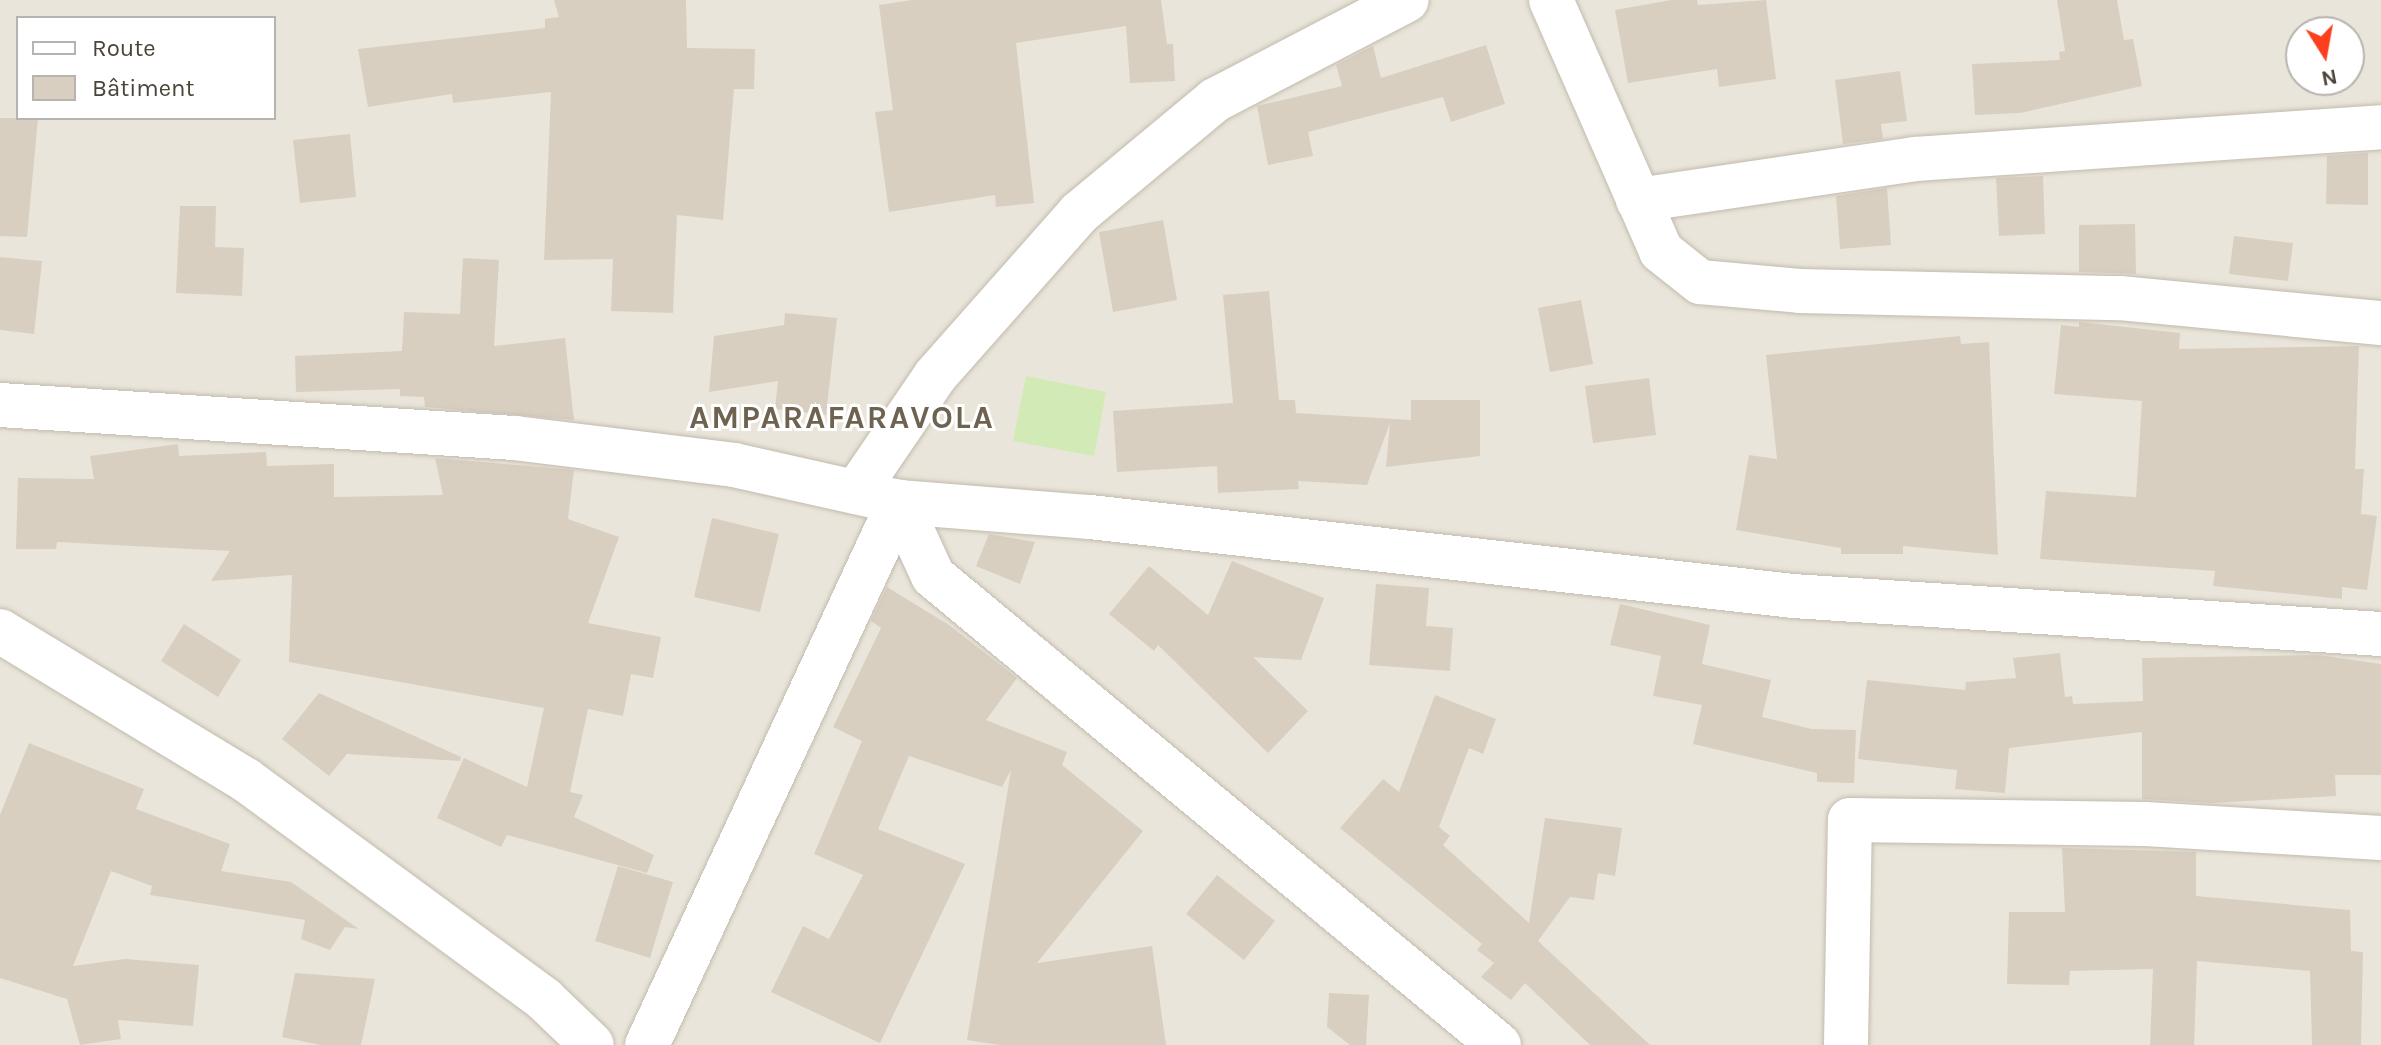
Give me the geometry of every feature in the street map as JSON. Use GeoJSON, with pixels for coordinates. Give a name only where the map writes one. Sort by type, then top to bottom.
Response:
{"type":"FeatureCollection","features":[{"type":"Feature","properties":{"kind":"street"},"geometry":{"type":"LineString","coordinates":[[856,492],[935,376],[1079,213],[1215,100],[1407,0]]}},
{"type":"Feature","properties":{"kind":"street"},"geometry":{"type":"LineString","coordinates":[[1551,0],[1661,251],[1700,282],[1800,291],[2120,298],[2381,323]]}},
{"type":"Feature","properties":{"kind":"street"},"geometry":{"type":"LineString","coordinates":[[1638,200],[1915,159],[2381,127]]}},
{"type":"Feature","properties":{"kind":"street"},"geometry":{"type":"LineString","coordinates":[[0,405],[515,438],[734,465],[899,502],[1090,517],[1793,596],[2381,634]]}},
{"type":"Feature","properties":{"kind":"street"},"geometry":{"type":"LineString","coordinates":[[657,1042],[899,502]]}},
{"type":"Feature","properties":{"kind":"street"},"geometry":{"type":"LineString","coordinates":[[899,502],[933,576],[1499,1045]]}},
{"type":"Feature","properties":{"kind":"street"},"geometry":{"type":"LineString","coordinates":[[0,631],[246,780],[544,999],[592,1045]]}},
{"type":"Feature","properties":{"kind":"street"},"geometry":{"type":"LineString","coordinates":[[1846,1045],[1850,820],[2145,824],[2381,838]]}},
{"type":"Feature","properties":{"kind":"shaded area"},"geometry":{"type":"Polygon","coordinates":[[[0,0],[2381,0],[2381,1045],[0,1045],[0,0]]]}},
{"type":"Feature","properties":{"kind":"green space"},"geometry":{"type":"Polygon","coordinates":[[[1026,376],[1106,392],[1094,456],[1013,441],[1026,376]]]}},
{"type":"Feature","properties":{"kind":"building"},"geometry":{"type":"Polygon","coordinates":[[[554,0],[686,0],[687,48],[755,49],[754,89],[734,89],[723,220],[677,215],[673,313],[611,311],[613,259],[544,260],[551,92],[453,103],[452,94],[368,107],[358,49],[545,28],[545,19],[559,17],[554,0]]]}},
{"type":"Feature","properties":{"kind":"building"},"geometry":{"type":"Polygon","coordinates":[[[912,0],[1161,0],[1167,44],[1173,44],[1175,81],[1130,83],[1126,26],[1016,43],[1034,203],[996,207],[995,195],[889,212],[875,112],[893,110],[879,5],[912,0]]]}},
{"type":"Feature","properties":{"kind":"building"},"geometry":{"type":"Polygon","coordinates":[[[1671,0],[1697,0],[1698,5],[1766,0],[1776,79],[1719,87],[1717,69],[1628,83],[1615,10],[1671,0]]]}},
{"type":"Feature","properties":{"kind":"building"},"geometry":{"type":"Polygon","coordinates":[[[2057,0],[2117,0],[2124,40],[2133,39],[2142,86],[2020,113],[1975,115],[1972,64],[2060,60],[2059,52],[2065,51],[2057,0]]]}},
{"type":"Feature","properties":{"kind":"building"},"geometry":{"type":"Polygon","coordinates":[[[1486,45],[1505,104],[1451,122],[1443,97],[1308,132],[1313,156],[1268,165],[1257,106],[1342,86],[1336,65],[1373,46],[1381,78],[1486,45]]]}},
{"type":"Feature","properties":{"kind":"building"},"geometry":{"type":"Polygon","coordinates":[[[1900,71],[1907,121],[1881,124],[1883,139],[1843,144],[1835,80],[1900,71]]]}},
{"type":"Feature","properties":{"kind":"building"},"geometry":{"type":"Polygon","coordinates":[[[0,118],[38,120],[27,237],[0,236],[0,118]]]}},
{"type":"Feature","properties":{"kind":"building"},"geometry":{"type":"Polygon","coordinates":[[[350,134],[356,197],[300,203],[293,140],[350,134]]]}},
{"type":"Feature","properties":{"kind":"building"},"geometry":{"type":"Polygon","coordinates":[[[2368,153],[2368,205],[2326,204],[2327,156],[2368,153]]]}},
{"type":"Feature","properties":{"kind":"building"},"geometry":{"type":"Polygon","coordinates":[[[2043,176],[2045,234],[1999,236],[1996,178],[2043,176]]]}},
{"type":"Feature","properties":{"kind":"building"},"geometry":{"type":"Polygon","coordinates":[[[1887,188],[1891,245],[1840,249],[1836,196],[1887,188]]]}},
{"type":"Feature","properties":{"kind":"building"},"geometry":{"type":"Polygon","coordinates":[[[180,206],[216,206],[215,247],[244,248],[242,296],[176,293],[180,206]]]}},
{"type":"Feature","properties":{"kind":"building"},"geometry":{"type":"Polygon","coordinates":[[[1163,220],[1177,300],[1113,312],[1099,232],[1163,220]]]}},
{"type":"Feature","properties":{"kind":"building"},"geometry":{"type":"Polygon","coordinates":[[[2135,224],[2136,274],[2079,272],[2079,225],[2135,224]]]}},
{"type":"Feature","properties":{"kind":"building"},"geometry":{"type":"Polygon","coordinates":[[[2234,236],[2293,243],[2288,281],[2229,274],[2234,236]]]}},
{"type":"Feature","properties":{"kind":"building"},"geometry":{"type":"Polygon","coordinates":[[[0,257],[42,261],[34,334],[0,330],[0,257]]]}},
{"type":"Feature","properties":{"kind":"building"},"geometry":{"type":"Polygon","coordinates":[[[463,258],[499,260],[494,346],[565,338],[574,420],[425,407],[424,397],[400,396],[400,389],[296,392],[295,356],[402,351],[404,312],[460,314],[463,258]]]}},
{"type":"Feature","properties":{"kind":"building"},"geometry":{"type":"Polygon","coordinates":[[[1269,291],[1279,400],[1295,400],[1296,413],[1411,420],[1411,400],[1480,400],[1480,456],[1386,467],[1390,423],[1367,485],[1298,481],[1299,489],[1218,493],[1217,466],[1117,472],[1113,411],[1233,403],[1223,295],[1269,291]]]}},
{"type":"Feature","properties":{"kind":"building"},"geometry":{"type":"Polygon","coordinates":[[[1581,300],[1593,364],[1550,372],[1538,308],[1581,300]]]}},
{"type":"Feature","properties":{"kind":"building"},"geometry":{"type":"Polygon","coordinates":[[[785,313],[837,318],[826,415],[775,409],[778,381],[709,392],[714,336],[784,325],[785,313]]]}},
{"type":"Feature","properties":{"kind":"building"},"geometry":{"type":"Polygon","coordinates":[[[2079,322],[2180,333],[2179,349],[2359,346],[2355,469],[2364,469],[2361,514],[2377,516],[2367,590],[2342,587],[2342,599],[2213,586],[2215,571],[2040,559],[2046,491],[2136,497],[2142,401],[2054,394],[2061,325],[2079,327],[2079,322]]]}},
{"type":"Feature","properties":{"kind":"building"},"geometry":{"type":"Polygon","coordinates":[[[1960,336],[1961,344],[1989,342],[1998,555],[1903,546],[1903,554],[1841,554],[1841,548],[1736,530],[1749,455],[1777,459],[1766,355],[1960,336]]]}},
{"type":"Feature","properties":{"kind":"building"},"geometry":{"type":"Polygon","coordinates":[[[1649,378],[1656,435],[1593,443],[1585,386],[1649,378]]]}},
{"type":"Feature","properties":{"kind":"building"},"geometry":{"type":"Polygon","coordinates":[[[178,444],[179,456],[266,452],[267,466],[334,464],[334,497],[443,495],[435,458],[574,470],[568,519],[619,537],[588,623],[661,637],[653,678],[631,674],[623,716],[588,709],[570,792],[583,795],[574,817],[654,855],[647,873],[507,835],[501,847],[437,818],[464,758],[527,787],[544,708],[289,662],[292,575],[211,581],[230,551],[57,542],[56,549],[16,549],[18,478],[94,479],[90,456],[178,444]]]}},
{"type":"Feature","properties":{"kind":"building"},"geometry":{"type":"Polygon","coordinates":[[[712,518],[779,534],[760,612],[694,597],[712,518]]]}},
{"type":"Feature","properties":{"kind":"building"},"geometry":{"type":"Polygon","coordinates":[[[989,534],[1035,542],[1020,584],[976,566],[989,534]]]}},
{"type":"Feature","properties":{"kind":"building"},"geometry":{"type":"Polygon","coordinates":[[[1232,561],[1324,598],[1301,660],[1253,657],[1308,711],[1268,753],[1158,645],[1154,651],[1109,614],[1149,566],[1208,615],[1232,561]]]}},
{"type":"Feature","properties":{"kind":"building"},"geometry":{"type":"Polygon","coordinates":[[[1376,584],[1429,588],[1426,626],[1453,628],[1450,671],[1369,665],[1376,584]]]}},
{"type":"Feature","properties":{"kind":"building"},"geometry":{"type":"Polygon","coordinates":[[[887,587],[949,625],[1017,678],[986,720],[1067,752],[1062,765],[1143,831],[1037,963],[1152,946],[1166,1045],[1000,1045],[967,1040],[1011,770],[1002,787],[909,756],[878,829],[965,864],[880,1043],[771,992],[803,926],[829,939],[863,875],[814,854],[862,741],[833,727],[881,628],[871,621],[887,587]]]}},
{"type":"Feature","properties":{"kind":"building"},"geometry":{"type":"Polygon","coordinates":[[[1620,604],[1710,625],[1702,664],[1771,680],[1762,717],[1812,729],[1856,730],[1854,783],[1817,782],[1817,773],[1693,744],[1702,705],[1653,696],[1661,656],[1610,645],[1620,604]]]}},
{"type":"Feature","properties":{"kind":"building"},"geometry":{"type":"Polygon","coordinates":[[[184,624],[241,660],[218,697],[161,661],[184,624]]]}},
{"type":"Feature","properties":{"kind":"building"},"geometry":{"type":"Polygon","coordinates":[[[2060,653],[2065,697],[2072,696],[2073,704],[2143,701],[2142,658],[2318,655],[2381,664],[2381,775],[2335,775],[2336,796],[2210,803],[2142,799],[2142,732],[2009,748],[2005,793],[1955,789],[1957,770],[1858,759],[1867,680],[1965,690],[1966,682],[2016,678],[2013,658],[2060,653]]]}},
{"type":"Feature","properties":{"kind":"building"},"geometry":{"type":"Polygon","coordinates":[[[319,693],[461,757],[460,761],[347,754],[329,776],[282,739],[319,693]]]}},
{"type":"Feature","properties":{"kind":"building"},"geometry":{"type":"Polygon","coordinates":[[[1435,695],[1496,719],[1483,754],[1469,748],[1439,827],[1450,836],[1443,845],[1529,923],[1545,818],[1622,828],[1615,876],[1598,873],[1594,900],[1570,897],[1538,941],[1650,1045],[1590,1045],[1525,983],[1511,1000],[1481,977],[1494,963],[1477,950],[1482,944],[1340,828],[1383,779],[1399,792],[1435,695]]]}},
{"type":"Feature","properties":{"kind":"building"},"geometry":{"type":"Polygon","coordinates":[[[29,743],[144,789],[136,809],[230,844],[221,871],[291,882],[359,929],[345,927],[330,950],[301,939],[305,920],[150,895],[152,886],[111,871],[73,966],[125,959],[199,965],[193,1026],[118,1020],[121,1039],[80,1045],[67,999],[0,978],[0,815],[29,743]]]}},
{"type":"Feature","properties":{"kind":"building"},"geometry":{"type":"Polygon","coordinates":[[[2062,848],[2196,852],[2196,896],[2350,910],[2351,951],[2363,952],[2361,1045],[2312,1045],[2310,971],[2197,961],[2194,1045],[2150,1045],[2153,969],[2070,971],[2069,985],[2007,984],[2009,912],[2065,912],[2062,848]]]}},
{"type":"Feature","properties":{"kind":"building"},"geometry":{"type":"Polygon","coordinates":[[[618,866],[673,882],[650,958],[595,941],[618,866]]]}},
{"type":"Feature","properties":{"kind":"building"},"geometry":{"type":"Polygon","coordinates":[[[1217,875],[1275,921],[1244,960],[1186,914],[1217,875]]]}},
{"type":"Feature","properties":{"kind":"building"},"geometry":{"type":"Polygon","coordinates":[[[295,973],[375,979],[361,1045],[320,1045],[282,1037],[295,973]]]}},
{"type":"Feature","properties":{"kind":"building"},"geometry":{"type":"Polygon","coordinates":[[[1329,993],[1369,995],[1366,1045],[1350,1045],[1327,1027],[1329,993]]]}},
{"type":"Feature","properties":{"kind":"district","name":"AMPARAFARAVOLA"},"geometry":{"type":"Point","coordinates":[842,418]}}]}
